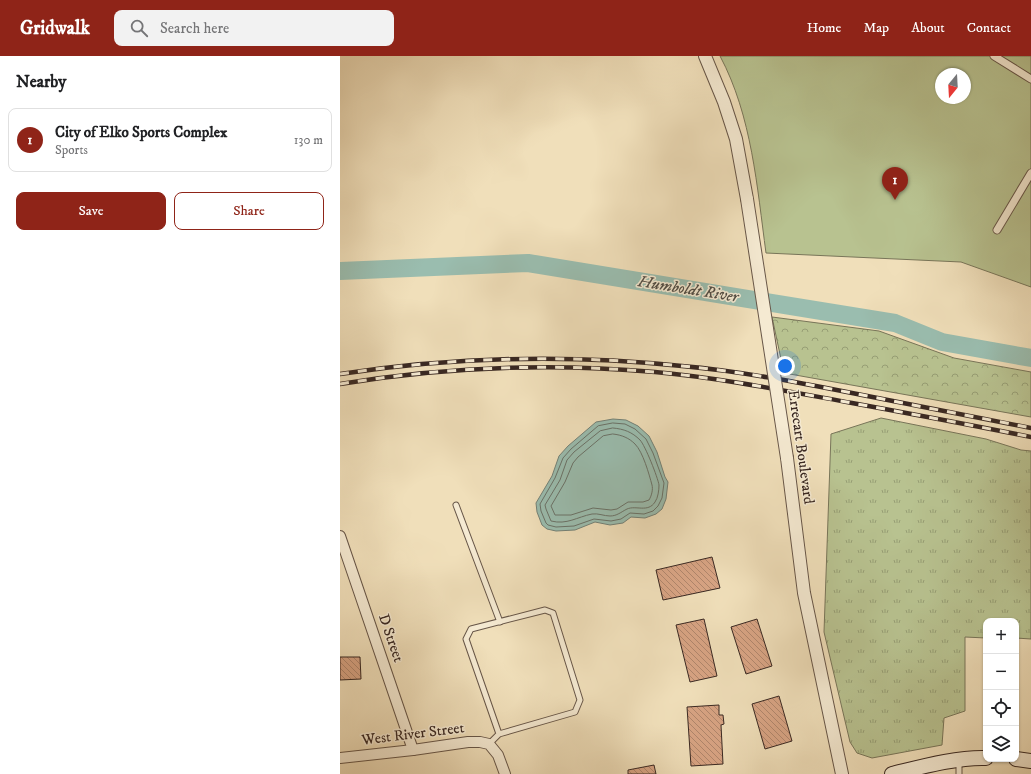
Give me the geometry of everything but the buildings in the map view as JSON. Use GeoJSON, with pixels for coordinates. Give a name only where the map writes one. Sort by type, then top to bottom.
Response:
{"type":"FeatureCollection","features":[{"type":"Feature","properties":{"kind":"main road"},"geometry":{"type":"LineString","coordinates":[[892,774],[920,767],[959,767],[983,759]]}},
{"type":"Feature","properties":{"kind":"main road"},"geometry":{"type":"LineString","coordinates":[[1019,759],[1031,761]]}},
{"type":"Feature","properties":{"kind":"street","name":"Errecart Boulevard"},"geometry":{"type":"LineString","coordinates":[[705,56],[724,102],[736,139],[747,199],[787,458],[804,593],[842,774]]}},
{"type":"Feature","properties":{"kind":"street"},"geometry":{"type":"LineString","coordinates":[[994,56],[1031,79]]}},
{"type":"Feature","properties":{"kind":"street"},"geometry":{"type":"LineString","coordinates":[[997,230],[1031,173]]}},
{"type":"Feature","properties":{"kind":"street","name":"D Street"},"geometry":{"type":"LineString","coordinates":[[340,536],[413,750]]}},
{"type":"Feature","properties":{"kind":"street","name":"West River Street"},"geometry":{"type":"LineString","coordinates":[[340,758],[468,742],[489,744]]}},
{"type":"Feature","properties":{"kind":"street"},"geometry":{"type":"LineString","coordinates":[[489,744],[498,755],[505,774]]}},
{"type":"Feature","properties":{"kind":"lane"},"geometry":{"type":"LineString","coordinates":[[456,505],[500,622]]}},
{"type":"Feature","properties":{"kind":"lane"},"geometry":{"type":"LineString","coordinates":[[489,744],[499,734],[575,712],[580,700],[553,613],[545,610],[471,629],[466,639],[499,734]]}},
{"type":"Feature","properties":{"kind":"green space"},"geometry":{"type":"Polygon","coordinates":[[[720,56],[1031,56],[1031,287],[961,262],[766,253],[752,152],[731,79],[720,56]]]}},
{"type":"Feature","properties":{"kind":"green space"},"geometry":{"type":"Polygon","coordinates":[[[772,317],[879,331],[954,358],[1031,372],[1031,417],[784,373],[772,317]]]}},
{"type":"Feature","properties":{"kind":"green space"},"geometry":{"type":"Polygon","coordinates":[[[881,418],[986,439],[1021,450],[1031,451],[1031,639],[1019,638],[1019,618],[983,618],[983,638],[965,637],[965,711],[944,718],[942,745],[872,758],[857,753],[850,742],[824,632],[831,434],[881,418]]]}},
{"type":"Feature","properties":{"kind":"water"},"geometry":{"type":"Polygon","coordinates":[[[613,419],[626,420],[638,426],[649,436],[657,452],[668,482],[666,499],[662,509],[656,514],[645,518],[631,517],[623,523],[610,525],[595,522],[575,530],[556,531],[547,529],[542,525],[537,512],[536,503],[552,476],[559,456],[568,446],[596,422],[613,419]]]}},
{"type":"Feature","properties":{"kind":"waterway","name":"Humboldt River"},"geometry":{"type":"LineString","coordinates":[[340,271],[528,263],[895,323],[942,342],[1031,358]]}},
{"type":"Feature","properties":{"kind":"railway"},"geometry":{"type":"LineString","coordinates":[[340,374],[425,364],[511,359],[639,362],[703,368],[767,377],[1031,428]]}},
{"type":"Feature","properties":{"kind":"railway"},"geometry":{"type":"LineString","coordinates":[[340,384],[379,378],[458,370],[537,367],[616,369],[655,372],[754,385],[1031,437]]}},
{"type":"Feature","properties":{"kind":"place","name":"City of Elko Sports Complex"},"geometry":{"type":"Point","coordinates":[895,200]}}]}
